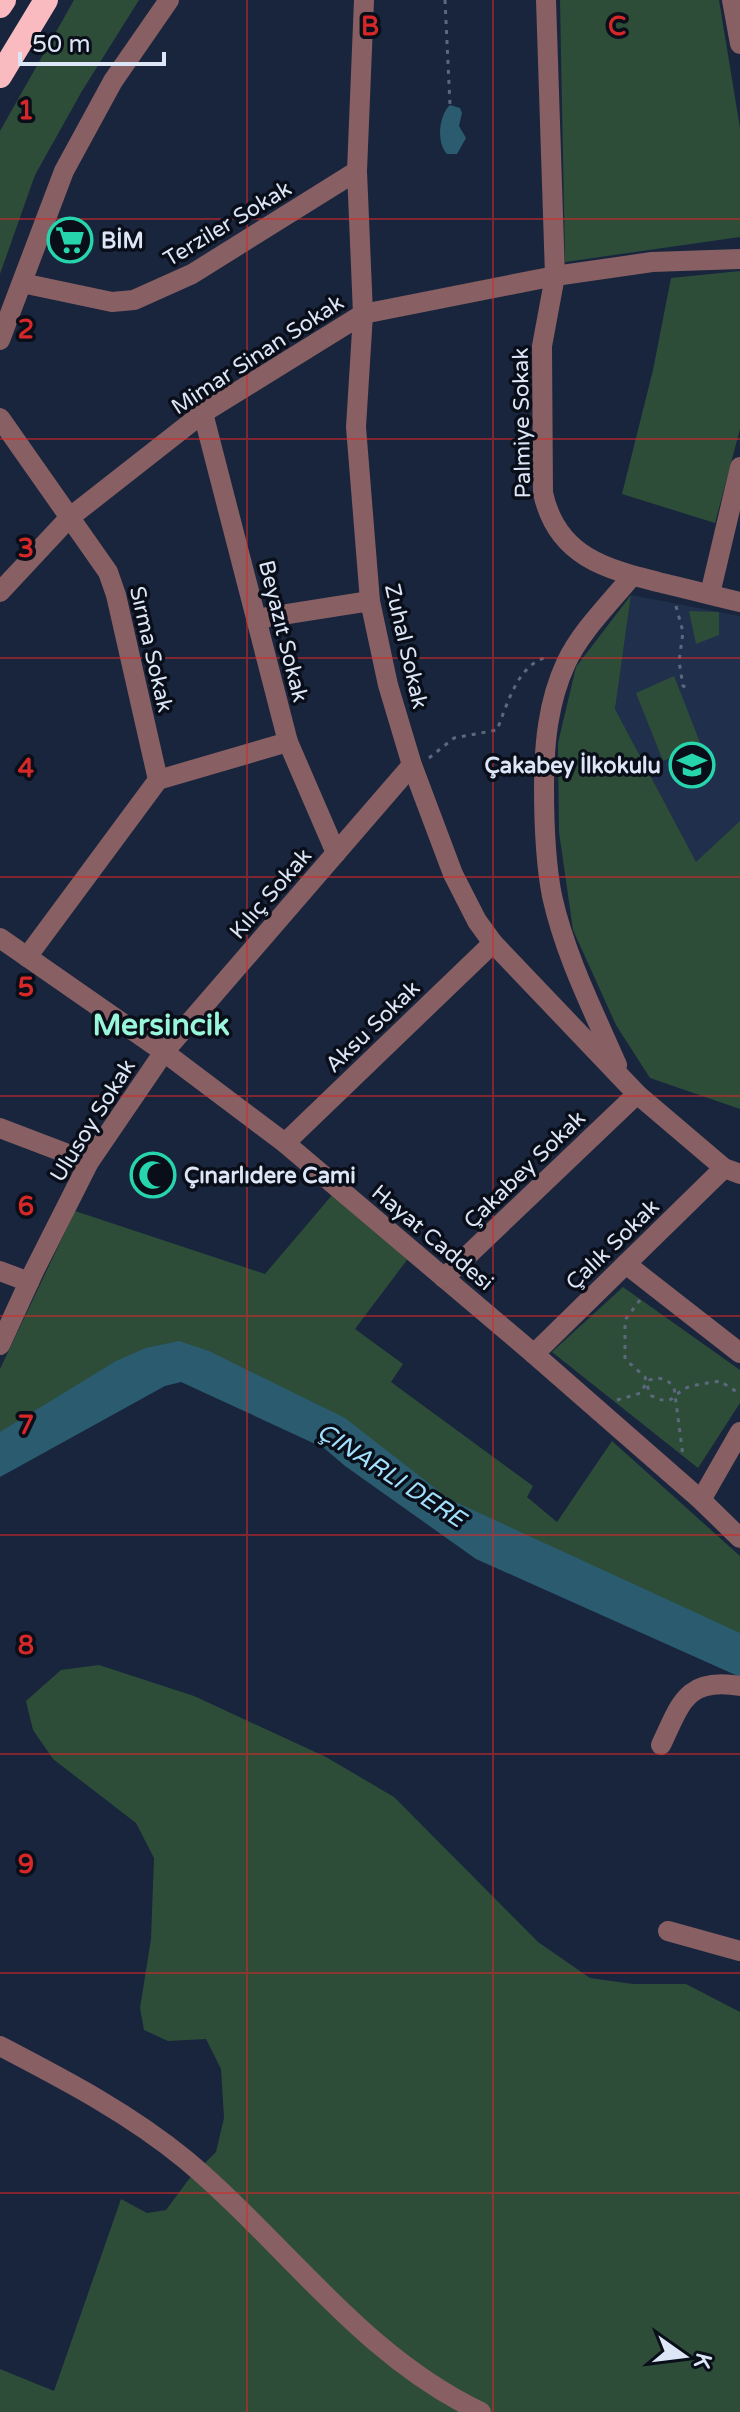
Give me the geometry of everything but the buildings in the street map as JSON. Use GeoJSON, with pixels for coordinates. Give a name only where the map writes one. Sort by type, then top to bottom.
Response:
{"type":"FeatureCollection","features":[{"type":"Feature","properties":{"kind":"highway"},"geometry":{"type":"LineString","coordinates":[[0,6],[4,0]]}},
{"type":"Feature","properties":{"kind":"highway"},"geometry":{"type":"LineString","coordinates":[[0,76],[46,0]]}},
{"type":"Feature","properties":{"kind":"street"},"geometry":{"type":"LineString","coordinates":[[0,340],[59,183],[85,128],[169,0]]}},
{"type":"Feature","properties":{"kind":"street","name":"Zuhal Sokak"},"geometry":{"type":"LineString","coordinates":[[364,0],[357,171],[363,314],[356,427],[370,601],[388,685],[413,768],[453,874],[477,921],[493,943],[630,1087],[732,1171]]}},
{"type":"Feature","properties":{"kind":"street","name":"Palmiye Sokak"},"geometry":{"type":"LineString","coordinates":[[546,0],[555,276],[542,346],[543,493],[548,515],[574,549],[592,561],[632,576],[740,602]]}},
{"type":"Feature","properties":{"kind":"street"},"geometry":{"type":"LineString","coordinates":[[732,0],[740,44]]}},
{"type":"Feature","properties":{"kind":"street","name":"Terziler Sokak"},"geometry":{"type":"LineString","coordinates":[[22,283],[112,302],[142,298],[192,274],[357,171]]}},
{"type":"Feature","properties":{"kind":"street","name":"Mimar Sinan Sokak"},"geometry":{"type":"LineString","coordinates":[[0,592],[69,518],[203,413],[363,314],[555,276],[652,262],[740,259]]}},
{"type":"Feature","properties":{"kind":"street","name":"Beyazıt Sokak"},"geometry":{"type":"LineString","coordinates":[[203,413],[288,742],[336,853]]}},
{"type":"Feature","properties":{"kind":"street","name":"Sırma Sokak"},"geometry":{"type":"LineString","coordinates":[[0,418],[108,572],[116,595],[158,780]]}},
{"type":"Feature","properties":{"kind":"street"},"geometry":{"type":"LineString","coordinates":[[710,594],[740,467]]}},
{"type":"Feature","properties":{"kind":"street"},"geometry":{"type":"LineString","coordinates":[[630,1087],[569,951],[552,895],[545,851],[544,756],[549,713],[568,659],[632,576]]}},
{"type":"Feature","properties":{"kind":"street"},"geometry":{"type":"LineString","coordinates":[[256,619],[370,601]]}},
{"type":"Feature","properties":{"kind":"street"},"geometry":{"type":"LineString","coordinates":[[27,957],[158,780],[288,742]]}},
{"type":"Feature","properties":{"kind":"street","name":"Kılıç Sokak"},"geometry":{"type":"LineString","coordinates":[[164,1052],[413,768]]}},
{"type":"Feature","properties":{"kind":"street","name":"Hayat Caddesi"},"geometry":{"type":"LineString","coordinates":[[0,938],[164,1052],[285,1143],[534,1354],[740,1538]]}},
{"type":"Feature","properties":{"kind":"street","name":"Aksu Sokak"},"geometry":{"type":"LineString","coordinates":[[285,1143],[493,943]]}},
{"type":"Feature","properties":{"kind":"street","name":"Ulusoy Sokak"},"geometry":{"type":"LineString","coordinates":[[0,1345],[89,1162],[164,1052]]}},
{"type":"Feature","properties":{"kind":"street","name":"Çakabey Sokak"},"geometry":{"type":"LineString","coordinates":[[444,1278],[630,1087]]}},
{"type":"Feature","properties":{"kind":"street"},"geometry":{"type":"LineString","coordinates":[[0,1128],[89,1162]]}},
{"type":"Feature","properties":{"kind":"street","name":"Çalık Sokak"},"geometry":{"type":"LineString","coordinates":[[534,1354],[626,1264],[732,1171]]}},
{"type":"Feature","properties":{"kind":"street"},"geometry":{"type":"LineString","coordinates":[[626,1264],[740,1353]]}},
{"type":"Feature","properties":{"kind":"street"},"geometry":{"type":"LineString","coordinates":[[0,1271],[29,1282]]}},
{"type":"Feature","properties":{"kind":"street"},"geometry":{"type":"LineString","coordinates":[[701,1500],[740,1432]]}},
{"type":"Feature","properties":{"kind":"street"},"geometry":{"type":"LineString","coordinates":[[661,1745],[689,1694],[701,1686],[718,1682],[740,1686]]}},
{"type":"Feature","properties":{"kind":"street"},"geometry":{"type":"LineString","coordinates":[[668,1931],[740,1951]]}},
{"type":"Feature","properties":{"kind":"street"},"geometry":{"type":"LineString","coordinates":[[0,2046],[104,2101],[166,2144],[224,2195],[381,2348],[461,2403],[481,2412]]}},
{"type":"Feature","properties":{"kind":"path"},"geometry":{"type":"LineString","coordinates":[[445,0],[450,105]]}},
{"type":"Feature","properties":{"kind":"path"},"geometry":{"type":"LineString","coordinates":[[678,587],[676,604],[683,632],[679,661],[683,686],[691,689]]}},
{"type":"Feature","properties":{"kind":"path"},"geometry":{"type":"LineString","coordinates":[[413,768],[454,738],[497,730],[515,686],[534,663],[554,656],[568,659]]}},
{"type":"Feature","properties":{"kind":"path"},"geometry":{"type":"LineString","coordinates":[[652,1284],[625,1320],[623,1342],[625,1359],[647,1381],[650,1395],[668,1400],[676,1398],[684,1388],[720,1381],[740,1394]]}},
{"type":"Feature","properties":{"kind":"path"},"geometry":{"type":"LineString","coordinates":[[612,1399],[620,1401],[641,1393],[647,1381],[655,1377],[668,1380],[674,1387],[683,1456]]}},
{"type":"Feature","properties":{"kind":"shaded area","name":"Çakabey İlkokulu"},"geometry":{"type":"Polygon","coordinates":[[[631,595],[740,616],[740,821],[696,863],[615,709],[631,595]]]}},
{"type":"Feature","properties":{"kind":"green space"},"geometry":{"type":"Polygon","coordinates":[[[74,0],[139,0],[82,91],[35,175],[0,274],[0,131],[74,0]]]}},
{"type":"Feature","properties":{"kind":"green space"},"geometry":{"type":"Polygon","coordinates":[[[560,0],[719,0],[740,128],[740,237],[565,262],[560,0]]]}},
{"type":"Feature","properties":{"kind":"green space"},"geometry":{"type":"Polygon","coordinates":[[[740,271],[740,429],[715,523],[622,494],[653,370],[671,278],[740,271]]]}},
{"type":"Feature","properties":{"kind":"green space"},"geometry":{"type":"Polygon","coordinates":[[[631,595],[615,709],[696,862],[740,821],[740,1109],[650,1078],[616,1025],[573,930],[559,832],[558,743],[576,667],[631,595]]]}},
{"type":"Feature","properties":{"kind":"green space"},"geometry":{"type":"Polygon","coordinates":[[[689,611],[719,612],[719,635],[696,644],[689,611]]]}},
{"type":"Feature","properties":{"kind":"green space"},"geometry":{"type":"Polygon","coordinates":[[[674,676],[701,745],[663,761],[636,693],[674,676]]]}},
{"type":"Feature","properties":{"kind":"green space"},"geometry":{"type":"Polygon","coordinates":[[[338,1188],[413,1252],[355,1329],[403,1364],[391,1382],[533,1486],[527,1497],[557,1522],[612,1441],[740,1556],[740,1650],[192,1370],[0,1455],[0,1369],[75,1211],[265,1274],[338,1188]]]}},
{"type":"Feature","properties":{"kind":"green space"},"geometry":{"type":"Polygon","coordinates":[[[623,1287],[740,1370],[740,1403],[698,1468],[552,1352],[623,1287]]]}},
{"type":"Feature","properties":{"kind":"green space"},"geometry":{"type":"Polygon","coordinates":[[[99,1665],[194,1696],[326,1757],[394,1797],[538,1942],[590,1978],[633,1984],[686,1984],[740,2012],[740,2412],[0,2412],[0,2369],[54,2391],[121,2199],[147,2213],[166,2210],[189,2179],[216,2152],[224,2118],[221,2069],[206,2039],[168,2041],[144,2030],[140,2008],[151,1939],[154,1858],[136,1823],[53,1759],[33,1730],[26,1701],[61,1670],[99,1665]]]}},
{"type":"Feature","properties":{"kind":"water"},"geometry":{"type":"Polygon","coordinates":[[[450,105],[460,108],[459,126],[466,138],[457,154],[447,154],[440,136],[443,115],[450,105]]]}},
{"type":"Feature","properties":{"kind":"water","name":"ÇINARLI DERE"},"geometry":{"type":"Polygon","coordinates":[[[179,1341],[209,1351],[345,1418],[449,1499],[740,1633],[740,1677],[476,1559],[324,1448],[181,1382],[165,1386],[0,1477],[0,1432],[116,1361],[146,1348],[179,1341]]]}},
{"type":"Feature","properties":{"kind":"place","name":"BİM"},"geometry":{"type":"Point","coordinates":[70,240]}},
{"type":"Feature","properties":{"kind":"place","name":"Çakabey İlkokulu"},"geometry":{"type":"Point","coordinates":[692,765]}},
{"type":"Feature","properties":{"kind":"place","name":"Çınarlıdere Cami"},"geometry":{"type":"Point","coordinates":[153,1175]}},
{"type":"Feature","properties":{"kind":"district","name":"Mersincik"},"geometry":{"type":"Point","coordinates":[161,1025]}}]}
